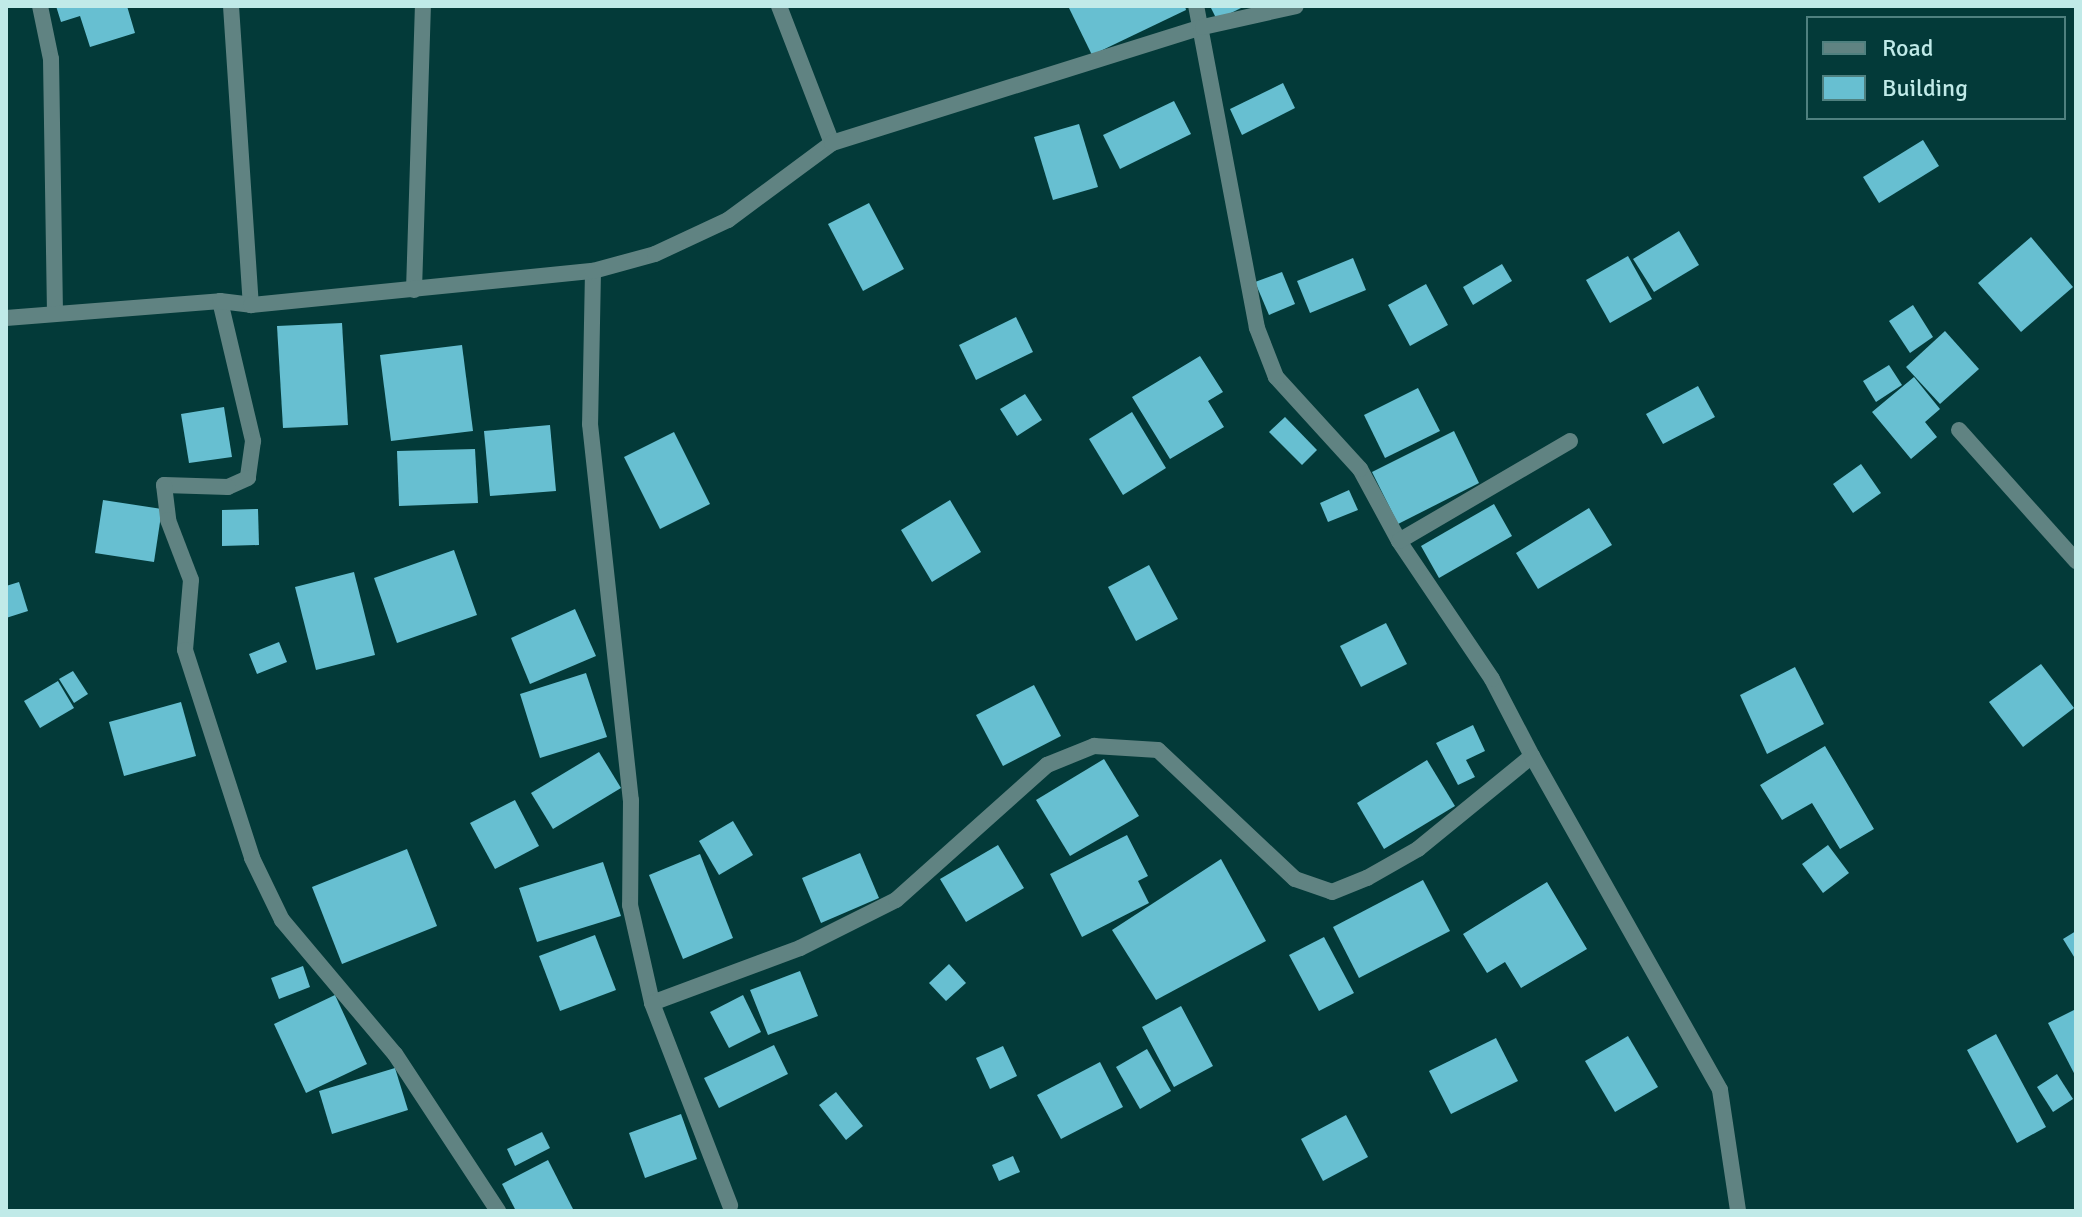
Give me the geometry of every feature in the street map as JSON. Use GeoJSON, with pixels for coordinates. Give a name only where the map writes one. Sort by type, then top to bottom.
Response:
{"type":"FeatureCollection","features":[{"type":"Feature","properties":{"kind":"street"},"geometry":{"type":"LineString","coordinates":[[40,6],[51,59],[55,313]]}},
{"type":"Feature","properties":{"kind":"street"},"geometry":{"type":"LineString","coordinates":[[231,6],[251,305]]}},
{"type":"Feature","properties":{"kind":"street"},"geometry":{"type":"LineString","coordinates":[[414,290],[423,6]]}},
{"type":"Feature","properties":{"kind":"street"},"geometry":{"type":"LineString","coordinates":[[779,6],[832,143]]}},
{"type":"Feature","properties":{"kind":"street"},"geometry":{"type":"LineString","coordinates":[[1196,6],[1203,27],[1257,328],[1276,377],[1360,469],[1399,541],[1492,679],[1720,1090],[1738,1211]]}},
{"type":"Feature","properties":{"kind":"street"},"geometry":{"type":"LineString","coordinates":[[6,318],[220,301],[251,305],[593,271],[655,254],[728,220],[832,143],[1203,27],[1296,6]]}},
{"type":"Feature","properties":{"kind":"street"},"geometry":{"type":"LineString","coordinates":[[593,271],[590,424],[629,784],[630,905],[652,1003],[730,1205]]}},
{"type":"Feature","properties":{"kind":"street"},"geometry":{"type":"LineString","coordinates":[[220,301],[253,441],[248,478],[228,487],[164,485],[168,520],[191,580],[185,650],[229,772],[252,858],[282,920],[395,1054],[498,1211]]}},
{"type":"Feature","properties":{"kind":"street"},"geometry":{"type":"LineString","coordinates":[[1959,430],[2076,561]]}},
{"type":"Feature","properties":{"kind":"street"},"geometry":{"type":"LineString","coordinates":[[1399,541],[1570,441]]}},
{"type":"Feature","properties":{"kind":"street"},"geometry":{"type":"LineString","coordinates":[[652,1003],[800,948],[896,900],[1047,765],[1094,746],[1158,750],[1295,879],[1332,892],[1418,849],[1532,756]]}},
{"type":"Feature","properties":{"kind":"building"},"geometry":{"type":"Polygon","coordinates":[[[56,6],[127,6],[135,33],[90,47],[80,16],[61,22],[56,6]]]}},
{"type":"Feature","properties":{"kind":"building"},"geometry":{"type":"Polygon","coordinates":[[[1068,6],[1185,6],[1186,10],[1092,55],[1068,6]]]}},
{"type":"Feature","properties":{"kind":"building"},"geometry":{"type":"Polygon","coordinates":[[[1210,6],[1245,6],[1217,20],[1210,6]]]}},
{"type":"Feature","properties":{"kind":"building"},"geometry":{"type":"Polygon","coordinates":[[[1283,83],[1295,108],[1242,135],[1230,109],[1283,83]]]}},
{"type":"Feature","properties":{"kind":"building"},"geometry":{"type":"Polygon","coordinates":[[[1174,101],[1191,134],[1120,169],[1103,135],[1174,101]]]}},
{"type":"Feature","properties":{"kind":"building"},"geometry":{"type":"Polygon","coordinates":[[[1079,124],[1098,187],[1053,200],[1034,137],[1079,124]]]}},
{"type":"Feature","properties":{"kind":"building"},"geometry":{"type":"Polygon","coordinates":[[[1923,140],[1939,166],[1879,203],[1863,177],[1923,140]]]}},
{"type":"Feature","properties":{"kind":"building"},"geometry":{"type":"Polygon","coordinates":[[[869,203],[904,269],[863,291],[828,224],[869,203]]]}},
{"type":"Feature","properties":{"kind":"building"},"geometry":{"type":"Polygon","coordinates":[[[1679,231],[1699,265],[1654,292],[1633,259],[1679,231]]]}},
{"type":"Feature","properties":{"kind":"building"},"geometry":{"type":"Polygon","coordinates":[[[2031,237],[2073,287],[2021,332],[1978,283],[2031,237]]]}},
{"type":"Feature","properties":{"kind":"building"},"geometry":{"type":"Polygon","coordinates":[[[1628,256],[1652,299],[1610,323],[1586,280],[1628,256]]]}},
{"type":"Feature","properties":{"kind":"building"},"geometry":{"type":"Polygon","coordinates":[[[1353,258],[1366,290],[1310,313],[1297,281],[1353,258]]]}},
{"type":"Feature","properties":{"kind":"building"},"geometry":{"type":"Polygon","coordinates":[[[1502,264],[1512,281],[1473,305],[1463,287],[1502,264]]]}},
{"type":"Feature","properties":{"kind":"building"},"geometry":{"type":"Polygon","coordinates":[[[1282,272],[1295,304],[1269,315],[1255,282],[1282,272]]]}},
{"type":"Feature","properties":{"kind":"building"},"geometry":{"type":"Polygon","coordinates":[[[1426,284],[1448,325],[1410,346],[1388,305],[1426,284]]]}},
{"type":"Feature","properties":{"kind":"building"},"geometry":{"type":"Polygon","coordinates":[[[1913,305],[1933,337],[1910,353],[1889,321],[1913,305]]]}},
{"type":"Feature","properties":{"kind":"building"},"geometry":{"type":"Polygon","coordinates":[[[1016,317],[1033,352],[976,380],[959,345],[1016,317]]]}},
{"type":"Feature","properties":{"kind":"building"},"geometry":{"type":"Polygon","coordinates":[[[342,323],[348,425],[283,428],[277,326],[342,323]]]}},
{"type":"Feature","properties":{"kind":"building"},"geometry":{"type":"Polygon","coordinates":[[[1945,331],[1979,369],[1940,404],[1906,367],[1945,331]]]}},
{"type":"Feature","properties":{"kind":"building"},"geometry":{"type":"Polygon","coordinates":[[[462,345],[473,431],[391,441],[380,355],[462,345]]]}},
{"type":"Feature","properties":{"kind":"building"},"geometry":{"type":"Polygon","coordinates":[[[1200,356],[1223,392],[1208,401],[1224,427],[1170,459],[1132,397],[1200,356]]]}},
{"type":"Feature","properties":{"kind":"building"},"geometry":{"type":"Polygon","coordinates":[[[1889,365],[1902,385],[1876,402],[1863,381],[1889,365]]]}},
{"type":"Feature","properties":{"kind":"building"},"geometry":{"type":"Polygon","coordinates":[[[1914,377],[1940,409],[1925,422],[1937,437],[1911,459],[1872,412],[1914,377]]]}},
{"type":"Feature","properties":{"kind":"building"},"geometry":{"type":"Polygon","coordinates":[[[1698,386],[1715,417],[1663,444],[1646,414],[1698,386]]]}},
{"type":"Feature","properties":{"kind":"building"},"geometry":{"type":"Polygon","coordinates":[[[1418,388],[1440,431],[1385,458],[1364,415],[1418,388]]]}},
{"type":"Feature","properties":{"kind":"building"},"geometry":{"type":"Polygon","coordinates":[[[1025,394],[1042,420],[1017,436],[1000,409],[1025,394]]]}},
{"type":"Feature","properties":{"kind":"building"},"geometry":{"type":"Polygon","coordinates":[[[224,407],[232,457],[189,463],[181,414],[224,407]]]}},
{"type":"Feature","properties":{"kind":"building"},"geometry":{"type":"Polygon","coordinates":[[[1132,412],[1166,468],[1123,495],[1089,439],[1132,412]]]}},
{"type":"Feature","properties":{"kind":"building"},"geometry":{"type":"Polygon","coordinates":[[[1285,417],[1317,450],[1302,465],[1269,432],[1285,417]]]}},
{"type":"Feature","properties":{"kind":"building"},"geometry":{"type":"Polygon","coordinates":[[[550,425],[556,491],[490,496],[484,431],[550,425]]]}},
{"type":"Feature","properties":{"kind":"building"},"geometry":{"type":"Polygon","coordinates":[[[1454,431],[1479,483],[1398,524],[1372,472],[1454,431]]]}},
{"type":"Feature","properties":{"kind":"building"},"geometry":{"type":"Polygon","coordinates":[[[674,432],[710,504],[660,529],[624,457],[674,432]]]}},
{"type":"Feature","properties":{"kind":"building"},"geometry":{"type":"Polygon","coordinates":[[[475,449],[478,503],[399,506],[397,451],[475,449]]]}},
{"type":"Feature","properties":{"kind":"building"},"geometry":{"type":"Polygon","coordinates":[[[1861,464],[1881,493],[1853,513],[1833,484],[1861,464]]]}},
{"type":"Feature","properties":{"kind":"building"},"geometry":{"type":"Polygon","coordinates":[[[1349,490],[1358,510],[1328,522],[1320,503],[1349,490]]]}},
{"type":"Feature","properties":{"kind":"building"},"geometry":{"type":"Polygon","coordinates":[[[103,500],[162,509],[154,562],[95,553],[103,500]]]}},
{"type":"Feature","properties":{"kind":"building"},"geometry":{"type":"Polygon","coordinates":[[[950,500],[981,552],[932,582],[901,530],[950,500]]]}},
{"type":"Feature","properties":{"kind":"building"},"geometry":{"type":"Polygon","coordinates":[[[1494,504],[1512,536],[1439,578],[1421,546],[1494,504]]]}},
{"type":"Feature","properties":{"kind":"building"},"geometry":{"type":"Polygon","coordinates":[[[1589,508],[1612,545],[1538,589],[1516,553],[1589,508]]]}},
{"type":"Feature","properties":{"kind":"building"},"geometry":{"type":"Polygon","coordinates":[[[258,509],[259,545],[222,546],[222,510],[258,509]]]}},
{"type":"Feature","properties":{"kind":"building"},"geometry":{"type":"Polygon","coordinates":[[[454,550],[477,615],[397,643],[374,578],[454,550]]]}},
{"type":"Feature","properties":{"kind":"building"},"geometry":{"type":"Polygon","coordinates":[[[1149,565],[1178,619],[1136,641],[1108,587],[1149,565]]]}},
{"type":"Feature","properties":{"kind":"building"},"geometry":{"type":"Polygon","coordinates":[[[354,572],[375,655],[316,670],[295,587],[354,572]]]}},
{"type":"Feature","properties":{"kind":"building"},"geometry":{"type":"Polygon","coordinates":[[[19,582],[28,611],[6,618],[6,586],[19,582]]]}},
{"type":"Feature","properties":{"kind":"building"},"geometry":{"type":"Polygon","coordinates":[[[575,609],[596,656],[530,684],[511,638],[575,609]]]}},
{"type":"Feature","properties":{"kind":"building"},"geometry":{"type":"Polygon","coordinates":[[[1386,623],[1407,664],[1361,687],[1340,646],[1386,623]]]}},
{"type":"Feature","properties":{"kind":"building"},"geometry":{"type":"Polygon","coordinates":[[[279,642],[287,662],[257,674],[249,654],[279,642]]]}},
{"type":"Feature","properties":{"kind":"building"},"geometry":{"type":"Polygon","coordinates":[[[2041,664],[2074,708],[2023,747],[1989,702],[2041,664]]]}},
{"type":"Feature","properties":{"kind":"building"},"geometry":{"type":"Polygon","coordinates":[[[1795,667],[1824,724],[1767,754],[1740,695],[1795,667]]]}},
{"type":"Feature","properties":{"kind":"building"},"geometry":{"type":"Polygon","coordinates":[[[73,671],[88,694],[74,703],[59,679],[73,671]]]}},
{"type":"Feature","properties":{"kind":"building"},"geometry":{"type":"Polygon","coordinates":[[[586,673],[607,737],[540,758],[520,694],[586,673]]]}},
{"type":"Feature","properties":{"kind":"building"},"geometry":{"type":"Polygon","coordinates":[[[58,681],[74,708],[40,728],[24,701],[58,681]]]}},
{"type":"Feature","properties":{"kind":"building"},"geometry":{"type":"Polygon","coordinates":[[[1034,685],[1061,736],[1003,766],[976,715],[1034,685]]]}},
{"type":"Feature","properties":{"kind":"building"},"geometry":{"type":"Polygon","coordinates":[[[181,702],[196,756],[124,776],[109,722],[181,702]]]}},
{"type":"Feature","properties":{"kind":"building"},"geometry":{"type":"Polygon","coordinates":[[[1473,725],[1485,751],[1466,760],[1475,777],[1458,785],[1436,743],[1473,725]]]}},
{"type":"Feature","properties":{"kind":"building"},"geometry":{"type":"Polygon","coordinates":[[[1825,746],[1874,829],[1840,849],[1812,803],[1782,820],[1760,785],[1825,746]]]}},
{"type":"Feature","properties":{"kind":"building"},"geometry":{"type":"Polygon","coordinates":[[[599,752],[621,788],[553,829],[531,793],[599,752]]]}},
{"type":"Feature","properties":{"kind":"building"},"geometry":{"type":"Polygon","coordinates":[[[1104,759],[1139,816],[1070,856],[1036,800],[1104,759]]]}},
{"type":"Feature","properties":{"kind":"building"},"geometry":{"type":"Polygon","coordinates":[[[1427,760],[1455,806],[1384,849],[1357,803],[1427,760]]]}},
{"type":"Feature","properties":{"kind":"building"},"geometry":{"type":"Polygon","coordinates":[[[515,800],[539,846],[495,869],[470,823],[515,800]]]}},
{"type":"Feature","properties":{"kind":"building"},"geometry":{"type":"Polygon","coordinates":[[[733,821],[753,855],[719,875],[699,841],[733,821]]]}},
{"type":"Feature","properties":{"kind":"building"},"geometry":{"type":"Polygon","coordinates":[[[1127,835],[1148,876],[1138,881],[1149,903],[1082,937],[1050,874],[1127,835]]]}},
{"type":"Feature","properties":{"kind":"building"},"geometry":{"type":"Polygon","coordinates":[[[998,845],[1024,888],[966,922],[940,879],[998,845]]]}},
{"type":"Feature","properties":{"kind":"building"},"geometry":{"type":"Polygon","coordinates":[[[1828,845],[1849,873],[1823,893],[1802,864],[1828,845]]]}},
{"type":"Feature","properties":{"kind":"building"},"geometry":{"type":"Polygon","coordinates":[[[407,849],[437,926],[342,964],[312,887],[407,849]]]}},
{"type":"Feature","properties":{"kind":"building"},"geometry":{"type":"Polygon","coordinates":[[[860,853],[879,898],[821,923],[802,878],[860,853]]]}},
{"type":"Feature","properties":{"kind":"building"},"geometry":{"type":"Polygon","coordinates":[[[700,854],[733,938],[683,959],[649,875],[700,854]]]}},
{"type":"Feature","properties":{"kind":"building"},"geometry":{"type":"Polygon","coordinates":[[[1221,859],[1266,941],[1156,1000],[1112,930],[1221,859]]]}},
{"type":"Feature","properties":{"kind":"building"},"geometry":{"type":"Polygon","coordinates":[[[603,862],[621,916],[537,942],[519,888],[603,862]]]}},
{"type":"Feature","properties":{"kind":"building"},"geometry":{"type":"Polygon","coordinates":[[[1423,880],[1450,931],[1359,978],[1333,927],[1423,880]]]}},
{"type":"Feature","properties":{"kind":"building"},"geometry":{"type":"Polygon","coordinates":[[[1547,882],[1587,949],[1521,988],[1505,962],[1487,973],[1463,934],[1547,882]]]}},
{"type":"Feature","properties":{"kind":"building"},"geometry":{"type":"Polygon","coordinates":[[[2076,931],[2076,960],[2063,939],[2076,931]]]}},
{"type":"Feature","properties":{"kind":"building"},"geometry":{"type":"Polygon","coordinates":[[[595,935],[616,990],[560,1011],[539,956],[595,935]]]}},
{"type":"Feature","properties":{"kind":"building"},"geometry":{"type":"Polygon","coordinates":[[[1324,937],[1354,993],[1319,1011],[1289,955],[1324,937]]]}},
{"type":"Feature","properties":{"kind":"building"},"geometry":{"type":"Polygon","coordinates":[[[949,964],[966,983],[946,1001],[929,983],[949,964]]]}},
{"type":"Feature","properties":{"kind":"building"},"geometry":{"type":"Polygon","coordinates":[[[303,966],[310,987],[279,999],[271,978],[303,966]]]}},
{"type":"Feature","properties":{"kind":"building"},"geometry":{"type":"Polygon","coordinates":[[[800,971],[818,1016],[768,1035],[750,990],[800,971]]]}},
{"type":"Feature","properties":{"kind":"building"},"geometry":{"type":"Polygon","coordinates":[[[335,995],[367,1064],[306,1093],[274,1024],[335,995]]]}},
{"type":"Feature","properties":{"kind":"building"},"geometry":{"type":"Polygon","coordinates":[[[743,995],[761,1032],[729,1048],[710,1012],[743,995]]]}},
{"type":"Feature","properties":{"kind":"building"},"geometry":{"type":"Polygon","coordinates":[[[1181,1006],[1213,1066],[1174,1087],[1142,1027],[1181,1006]]]}},
{"type":"Feature","properties":{"kind":"building"},"geometry":{"type":"Polygon","coordinates":[[[2076,1009],[2076,1077],[2048,1023],[2076,1009]]]}},
{"type":"Feature","properties":{"kind":"building"},"geometry":{"type":"Polygon","coordinates":[[[1996,1034],[2046,1127],[2017,1143],[1967,1050],[1996,1034]]]}},
{"type":"Feature","properties":{"kind":"building"},"geometry":{"type":"Polygon","coordinates":[[[1628,1036],[1658,1087],[1615,1112],[1585,1061],[1628,1036]]]}},
{"type":"Feature","properties":{"kind":"building"},"geometry":{"type":"Polygon","coordinates":[[[1496,1038],[1518,1081],[1451,1114],[1429,1071],[1496,1038]]]}},
{"type":"Feature","properties":{"kind":"building"},"geometry":{"type":"Polygon","coordinates":[[[774,1045],[788,1074],[719,1108],[704,1078],[774,1045]]]}},
{"type":"Feature","properties":{"kind":"building"},"geometry":{"type":"Polygon","coordinates":[[[1003,1046],[1017,1076],[990,1089],[976,1058],[1003,1046]]]}},
{"type":"Feature","properties":{"kind":"building"},"geometry":{"type":"Polygon","coordinates":[[[1147,1049],[1171,1091],[1140,1109],[1116,1067],[1147,1049]]]}},
{"type":"Feature","properties":{"kind":"building"},"geometry":{"type":"Polygon","coordinates":[[[1100,1062],[1123,1107],[1061,1139],[1037,1095],[1100,1062]]]}},
{"type":"Feature","properties":{"kind":"building"},"geometry":{"type":"Polygon","coordinates":[[[395,1068],[408,1110],[332,1134],[319,1091],[395,1068]]]}},
{"type":"Feature","properties":{"kind":"building"},"geometry":{"type":"Polygon","coordinates":[[[2057,1074],[2073,1099],[2053,1112],[2037,1087],[2057,1074]]]}},
{"type":"Feature","properties":{"kind":"building"},"geometry":{"type":"Polygon","coordinates":[[[836,1092],[863,1126],[846,1140],[819,1105],[836,1092]]]}},
{"type":"Feature","properties":{"kind":"building"},"geometry":{"type":"Polygon","coordinates":[[[681,1114],[697,1159],[645,1178],[629,1133],[681,1114]]]}},
{"type":"Feature","properties":{"kind":"building"},"geometry":{"type":"Polygon","coordinates":[[[1346,1115],[1368,1157],[1323,1181],[1301,1139],[1346,1115]]]}},
{"type":"Feature","properties":{"kind":"building"},"geometry":{"type":"Polygon","coordinates":[[[542,1132],[550,1148],[515,1166],[507,1149],[542,1132]]]}},
{"type":"Feature","properties":{"kind":"building"},"geometry":{"type":"Polygon","coordinates":[[[1013,1156],[1020,1172],[999,1181],[992,1165],[1013,1156]]]}},
{"type":"Feature","properties":{"kind":"building"},"geometry":{"type":"Polygon","coordinates":[[[548,1160],[574,1211],[516,1211],[502,1184],[548,1160]]]}}]}
